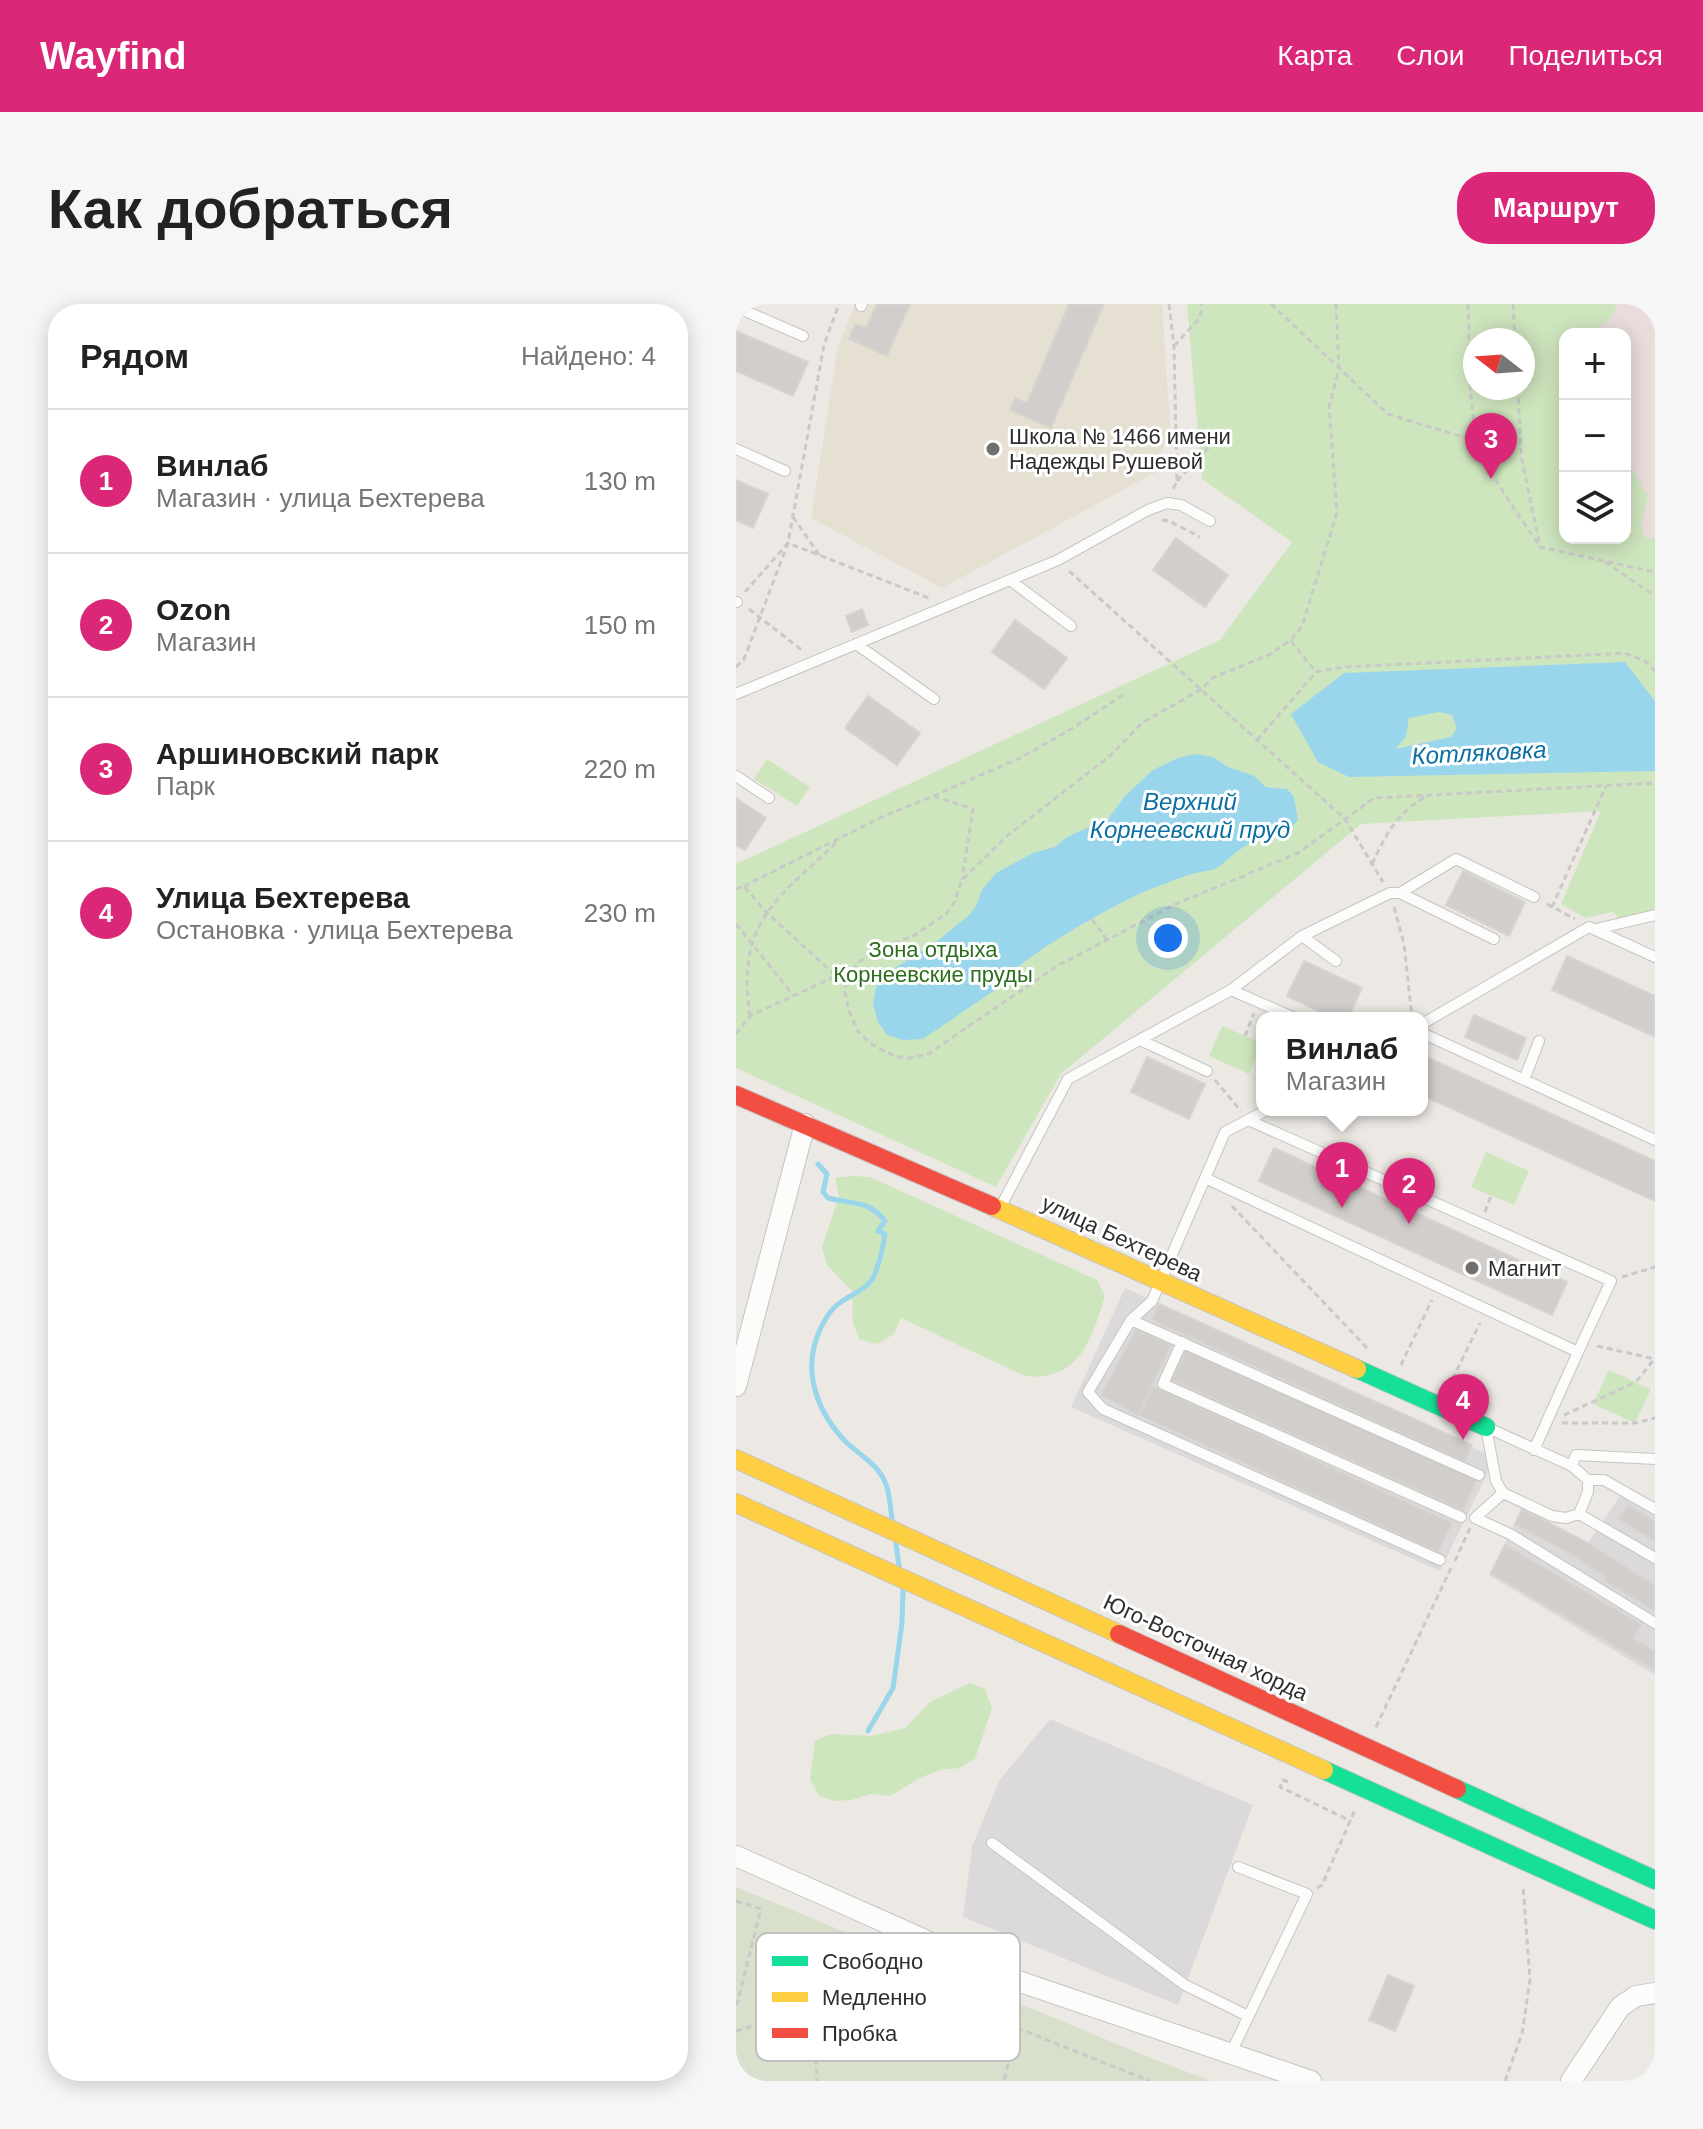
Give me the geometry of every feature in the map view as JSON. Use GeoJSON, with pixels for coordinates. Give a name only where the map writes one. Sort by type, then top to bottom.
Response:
{"type":"FeatureCollection","features":[{"type":"Feature","properties":{"kind":"main road","name":"улица Бехтерева"},"geometry":{"type":"LineString","coordinates":[[736,1095],[1000,1208],[1486,1427]]}},
{"type":"Feature","properties":{"kind":"main road","name":"Юго-Восточная хорда"},"geometry":{"type":"LineString","coordinates":[[736,1459],[1655,1880]]}},
{"type":"Feature","properties":{"kind":"main road"},"geometry":{"type":"LineString","coordinates":[[736,1503],[1655,1920]]}},
{"type":"Feature","properties":{"kind":"street"},"geometry":{"type":"LineString","coordinates":[[736,1386],[805,1124]]}},
{"type":"Feature","properties":{"kind":"street"},"geometry":{"type":"LineString","coordinates":[[736,1856],[909,1933]]}},
{"type":"Feature","properties":{"kind":"street"},"geometry":{"type":"LineString","coordinates":[[1020,1982],[1311,2081]]}},
{"type":"Feature","properties":{"kind":"street"},"geometry":{"type":"LineString","coordinates":[[1571,2081],[1620,2007],[1636,1996],[1655,1993]]}},
{"type":"Feature","properties":{"kind":"lane"},"geometry":{"type":"LineString","coordinates":[[736,307],[803,336]]}},
{"type":"Feature","properties":{"kind":"lane"},"geometry":{"type":"LineString","coordinates":[[736,449],[785,471]]}},
{"type":"Feature","properties":{"kind":"lane"},"geometry":{"type":"LineString","coordinates":[[736,694],[1058,560],[1148,510],[1167,503],[1181,505],[1210,521]]}},
{"type":"Feature","properties":{"kind":"lane"},"geometry":{"type":"LineString","coordinates":[[1010,580],[1071,626]]}},
{"type":"Feature","properties":{"kind":"lane"},"geometry":{"type":"LineString","coordinates":[[856,644],[934,699]]}},
{"type":"Feature","properties":{"kind":"lane"},"geometry":{"type":"LineString","coordinates":[[736,776],[769,798]]}},
{"type":"Feature","properties":{"kind":"lane"},"geometry":{"type":"LineString","coordinates":[[1000,1208],[1068,1079],[1231,990],[1302,936],[1395,893],[1456,859],[1534,897]]}},
{"type":"Feature","properties":{"kind":"lane"},"geometry":{"type":"LineString","coordinates":[[1395,893],[1494,939]]}},
{"type":"Feature","properties":{"kind":"lane"},"geometry":{"type":"LineString","coordinates":[[1428,1021],[1593,928],[1655,915]]}},
{"type":"Feature","properties":{"kind":"lane"},"geometry":{"type":"LineString","coordinates":[[1593,928],[1655,957]]}},
{"type":"Feature","properties":{"kind":"lane"},"geometry":{"type":"LineString","coordinates":[[1302,936],[1336,961]]}},
{"type":"Feature","properties":{"kind":"lane"},"geometry":{"type":"LineString","coordinates":[[1231,990],[1282,1012]]}},
{"type":"Feature","properties":{"kind":"lane"},"geometry":{"type":"LineString","coordinates":[[1428,1036],[1655,1140]]}},
{"type":"Feature","properties":{"kind":"lane"},"geometry":{"type":"LineString","coordinates":[[1140,1040],[1207,1071]]}},
{"type":"Feature","properties":{"kind":"lane"},"geometry":{"type":"LineString","coordinates":[[1524,1080],[1539,1041]]}},
{"type":"Feature","properties":{"kind":"lane"},"geometry":{"type":"LineString","coordinates":[[1256,1116],[1225,1132],[1152,1301],[1131,1320],[1088,1392],[1103,1409],[1440,1560]]}},
{"type":"Feature","properties":{"kind":"lane"},"geometry":{"type":"LineString","coordinates":[[1248,1120],[1611,1281],[1534,1450]]}},
{"type":"Feature","properties":{"kind":"lane"},"geometry":{"type":"LineString","coordinates":[[1205,1178],[1487,1309],[1581,1347]]}},
{"type":"Feature","properties":{"kind":"lane"},"geometry":{"type":"LineString","coordinates":[[1131,1320],[1479,1475]]}},
{"type":"Feature","properties":{"kind":"lane"},"geometry":{"type":"LineString","coordinates":[[1182,1342],[1163,1384],[1461,1517]]}},
{"type":"Feature","properties":{"kind":"lane"},"geometry":{"type":"LineString","coordinates":[[1486,1427],[1572,1466],[1588,1480],[1604,1480],[1655,1509]]}},
{"type":"Feature","properties":{"kind":"lane"},"geometry":{"type":"LineString","coordinates":[[1486,1427],[1496,1481],[1503,1493],[1552,1516],[1566,1518],[1579,1514],[1655,1558]]}},
{"type":"Feature","properties":{"kind":"lane"},"geometry":{"type":"LineString","coordinates":[[1572,1466],[1576,1455],[1655,1459]]}},
{"type":"Feature","properties":{"kind":"lane"},"geometry":{"type":"LineString","coordinates":[[1579,1514],[1588,1492],[1588,1480]]}},
{"type":"Feature","properties":{"kind":"lane"},"geometry":{"type":"LineString","coordinates":[[1503,1493],[1475,1518],[1510,1534],[1655,1623]]}},
{"type":"Feature","properties":{"kind":"lane"},"geometry":{"type":"LineString","coordinates":[[992,1843],[1185,1985],[1248,2016]]}},
{"type":"Feature","properties":{"kind":"lane"},"geometry":{"type":"LineString","coordinates":[[1230,2055],[1307,1894],[1238,1867]]}},
{"type":"Feature","properties":{"kind":"path"},"geometry":{"type":"LineString","coordinates":[[736,667],[744,659],[788,543],[824,345],[839,304]]}},
{"type":"Feature","properties":{"kind":"path"},"geometry":{"type":"LineString","coordinates":[[1169,304],[1174,346],[1177,481]]}},
{"type":"Feature","properties":{"kind":"path"},"geometry":{"type":"LineString","coordinates":[[1174,346],[1200,318],[1202,304]]}},
{"type":"Feature","properties":{"kind":"path"},"geometry":{"type":"LineString","coordinates":[[1271,304],[1388,414],[1479,442]]}},
{"type":"Feature","properties":{"kind":"path"},"geometry":{"type":"LineString","coordinates":[[962,880],[1007,836],[1111,755],[1142,723],[1200,690],[1214,677],[1269,655],[1291,640],[1302,626],[1337,513],[1329,407],[1339,368],[1336,304]]}},
{"type":"Feature","properties":{"kind":"path"},"geometry":{"type":"LineString","coordinates":[[1468,304],[1471,395],[1479,442],[1500,485],[1540,547],[1655,572]]}},
{"type":"Feature","properties":{"kind":"path"},"geometry":{"type":"LineString","coordinates":[[1513,304],[1514,328]]}},
{"type":"Feature","properties":{"kind":"path"},"geometry":{"type":"LineString","coordinates":[[1519,400],[1521,455],[1540,547]]}},
{"type":"Feature","properties":{"kind":"path"},"geometry":{"type":"LineString","coordinates":[[1167,503],[1177,481],[1222,433]]}},
{"type":"Feature","properties":{"kind":"path"},"geometry":{"type":"LineString","coordinates":[[793,517],[820,556]]}},
{"type":"Feature","properties":{"kind":"path"},"geometry":{"type":"LineString","coordinates":[[788,543],[949,605]]}},
{"type":"Feature","properties":{"kind":"path"},"geometry":{"type":"LineString","coordinates":[[788,543],[736,602],[760,615],[815,661]]}},
{"type":"Feature","properties":{"kind":"path"},"geometry":{"type":"LineString","coordinates":[[1058,560],[1345,819],[1372,864],[1395,893],[1411,1012]]}},
{"type":"Feature","properties":{"kind":"path"},"geometry":{"type":"LineString","coordinates":[[1602,560],[1655,596]]}},
{"type":"Feature","properties":{"kind":"path"},"geometry":{"type":"LineString","coordinates":[[1291,640],[1316,672]]}},
{"type":"Feature","properties":{"kind":"path"},"geometry":{"type":"LineString","coordinates":[[1257,740],[1316,672],[1344,667],[1624,653],[1645,661],[1655,671]]}},
{"type":"Feature","properties":{"kind":"path"},"geometry":{"type":"LineString","coordinates":[[736,889],[884,816],[1020,758],[1126,693]]}},
{"type":"Feature","properties":{"kind":"path"},"geometry":{"type":"LineString","coordinates":[[933,796],[973,809],[962,880],[954,903],[946,914],[913,936],[874,951],[846,976],[849,1011],[859,1033],[883,1051],[909,1058],[928,1054],[1057,966],[1176,904],[1298,853],[1374,798],[1655,783]]}},
{"type":"Feature","properties":{"kind":"path"},"geometry":{"type":"LineString","coordinates":[[1552,907],[1606,786]]}},
{"type":"Feature","properties":{"kind":"path"},"geometry":{"type":"LineString","coordinates":[[1372,864],[1397,819],[1405,809],[1427,795]]}},
{"type":"Feature","properties":{"kind":"path"},"geometry":{"type":"LineString","coordinates":[[750,1016],[744,966],[749,940],[765,911],[840,839]]}},
{"type":"Feature","properties":{"kind":"path"},"geometry":{"type":"LineString","coordinates":[[744,886],[765,911],[836,976]]}},
{"type":"Feature","properties":{"kind":"path"},"geometry":{"type":"LineString","coordinates":[[1534,897],[1593,928]]}},
{"type":"Feature","properties":{"kind":"path"},"geometry":{"type":"LineString","coordinates":[[1092,919],[1108,941]]}},
{"type":"Feature","properties":{"kind":"path"},"geometry":{"type":"LineString","coordinates":[[736,924],[793,995]]}},
{"type":"Feature","properties":{"kind":"path"},"geometry":{"type":"LineString","coordinates":[[736,1034],[750,1016],[836,976],[846,976]]}},
{"type":"Feature","properties":{"kind":"path"},"geometry":{"type":"LineString","coordinates":[[1245,1036],[1259,1002]]}},
{"type":"Feature","properties":{"kind":"path"},"geometry":{"type":"LineString","coordinates":[[1220,1084],[1248,1120]]}},
{"type":"Feature","properties":{"kind":"path"},"geometry":{"type":"LineString","coordinates":[[1227,1201],[1370,1351]]}},
{"type":"Feature","properties":{"kind":"path"},"geometry":{"type":"LineString","coordinates":[[1611,1281],[1655,1267]]}},
{"type":"Feature","properties":{"kind":"path"},"geometry":{"type":"LineString","coordinates":[[1396,1376],[1438,1286]]}},
{"type":"Feature","properties":{"kind":"path"},"geometry":{"type":"LineString","coordinates":[[1444,1396],[1487,1309]]}},
{"type":"Feature","properties":{"kind":"path"},"geometry":{"type":"LineString","coordinates":[[1546,1423],[1636,1382],[1655,1358],[1581,1347]]}},
{"type":"Feature","properties":{"kind":"path"},"geometry":{"type":"LineString","coordinates":[[1546,1423],[1635,1423],[1655,1418]]}},
{"type":"Feature","properties":{"kind":"path"},"geometry":{"type":"LineString","coordinates":[[1371,1724],[1377,1727],[1475,1518]]}},
{"type":"Feature","properties":{"kind":"path"},"geometry":{"type":"LineString","coordinates":[[1288,1782],[1283,1780],[1280,1787],[1351,1821]]}},
{"type":"Feature","properties":{"kind":"path"},"geometry":{"type":"LineString","coordinates":[[1307,1894],[1322,1885],[1360,1803]]}},
{"type":"Feature","properties":{"kind":"path"},"geometry":{"type":"LineString","coordinates":[[1345,1806],[1356,1811]]}},
{"type":"Feature","properties":{"kind":"path"},"geometry":{"type":"LineString","coordinates":[[1505,2081],[1522,2034],[1530,1980],[1523,1878]]}},
{"type":"Feature","properties":{"kind":"path"},"geometry":{"type":"LineString","coordinates":[[736,1901],[761,1909],[736,2008]]}},
{"type":"Feature","properties":{"kind":"path"},"geometry":{"type":"LineString","coordinates":[[736,2031],[756,2025]]}},
{"type":"Feature","properties":{"kind":"path"},"geometry":{"type":"LineString","coordinates":[[1020,2029],[1150,2081]]}},
{"type":"Feature","properties":{"kind":"path"},"geometry":{"type":"LineString","coordinates":[[816,2061],[817,2081]]}},
{"type":"Feature","properties":{"kind":"path"},"geometry":{"type":"LineString","coordinates":[[1004,2081],[1009,2061]]}},
{"type":"Feature","properties":{"kind":"shaded area","name":"Школа № 1466 имени Надежды Рушевой"},"geometry":{"type":"Polygon","coordinates":[[[855,304],[1162,304],[1170,426],[1156,472],[942,588],[811,518],[838,346],[855,304]]]}},
{"type":"Feature","properties":{"kind":"shaded area"},"geometry":{"type":"Polygon","coordinates":[[[1523,304],[1655,304],[1655,553],[1596,544],[1631,544],[1631,328],[1559,328],[1559,510],[1535,373],[1535,328],[1527,328],[1523,304]]]}},
{"type":"Feature","properties":{"kind":"shaded area"},"geometry":{"type":"Polygon","coordinates":[[[1125,1288],[1486,1454],[1491,1466],[1440,1571],[1071,1407],[1125,1288]]]}},
{"type":"Feature","properties":{"kind":"shaded area"},"geometry":{"type":"Polygon","coordinates":[[[1620,1496],[1655,1516],[1655,1675],[1489,1575],[1522,1509],[1588,1543],[1620,1496]]]}},
{"type":"Feature","properties":{"kind":"shaded area"},"geometry":{"type":"Polygon","coordinates":[[[1050,1719],[1253,1805],[1178,2005],[1020,1940],[1020,1933],[1002,1933],[963,1917],[972,1847],[999,1781],[1050,1719]]]}},
{"type":"Feature","properties":{"kind":"green space","name":"Зона отдыха Корнеевские пруды"},"geometry":{"type":"Polygon","coordinates":[[[1187,304],[1618,304],[1608,321],[1598,328],[1559,328],[1559,544],[1631,544],[1631,468],[1648,496],[1641,525],[1644,537],[1655,539],[1655,909],[1618,918],[1613,912],[1585,918],[1561,904],[1601,811],[1361,824],[1061,1074],[996,1187],[736,1068],[736,864],[1220,640],[1292,542],[1202,479],[1187,304]]]}},
{"type":"Feature","properties":{"kind":"green space"},"geometry":{"type":"Polygon","coordinates":[[[767,759],[810,787],[797,806],[754,779],[767,759]]]}},
{"type":"Feature","properties":{"kind":"green space"},"geometry":{"type":"Polygon","coordinates":[[[1222,1026],[1256,1040],[1256,1057],[1249,1074],[1209,1056],[1222,1026]]]}},
{"type":"Feature","properties":{"kind":"green space"},"geometry":{"type":"Polygon","coordinates":[[[1486,1152],[1529,1171],[1514,1205],[1471,1187],[1486,1152]]]}},
{"type":"Feature","properties":{"kind":"green space"},"geometry":{"type":"Polygon","coordinates":[[[870,1177],[1097,1280],[1105,1296],[1088,1342],[1071,1365],[1043,1376],[1025,1376],[901,1318],[894,1334],[878,1344],[860,1340],[853,1324],[852,1291],[827,1265],[822,1247],[839,1196],[835,1178],[870,1177]]]}},
{"type":"Feature","properties":{"kind":"green space"},"geometry":{"type":"Polygon","coordinates":[[[1609,1370],[1651,1389],[1635,1423],[1593,1404],[1609,1370]]]}},
{"type":"Feature","properties":{"kind":"green space"},"geometry":{"type":"Polygon","coordinates":[[[970,1683],[985,1689],[992,1708],[975,1759],[959,1768],[940,1770],[922,1777],[890,1796],[871,1794],[834,1801],[818,1795],[810,1779],[815,1741],[831,1734],[871,1736],[905,1728],[930,1702],[970,1683]]]}},
{"type":"Feature","properties":{"kind":"green space"},"geometry":{"type":"Polygon","coordinates":[[[736,1887],[848,1933],[756,1933],[756,2061],[1020,2061],[1020,2004],[1211,2081],[736,2081],[736,1887]]]}},
{"type":"Feature","properties":{"kind":"water"},"geometry":{"type":"Polygon","coordinates":[[[1625,662],[1655,701],[1655,771],[1349,777],[1318,762],[1291,714],[1344,673],[1625,662]],[[1439,712],[1409,718],[1406,737],[1395,749],[1451,737],[1457,728],[1452,715],[1439,712]]]}},
{"type":"Feature","properties":{"kind":"water","name":"Верхний Корнеевский пруд"},"geometry":{"type":"Polygon","coordinates":[[[1195,754],[1213,757],[1226,766],[1254,776],[1266,787],[1287,789],[1294,797],[1298,820],[1282,833],[1244,847],[1215,869],[1187,875],[1141,893],[1096,917],[1024,962],[998,988],[923,1039],[903,1040],[887,1035],[878,1022],[873,1004],[876,987],[884,975],[940,939],[969,915],[982,890],[996,873],[1108,819],[1125,796],[1153,770],[1195,754]]]}},
{"type":"Feature","properties":{"kind":"building"},"geometry":{"type":"Polygon","coordinates":[[[877,304],[910,304],[887,356],[849,339],[855,324],[866,328],[877,304]]]}},
{"type":"Feature","properties":{"kind":"building"},"geometry":{"type":"Polygon","coordinates":[[[1069,304],[1104,304],[1051,428],[1010,410],[1015,398],[1027,403],[1069,304]]]}},
{"type":"Feature","properties":{"kind":"building"},"geometry":{"type":"Polygon","coordinates":[[[736,331],[808,362],[793,396],[736,371],[736,331]]]}},
{"type":"Feature","properties":{"kind":"building"},"geometry":{"type":"Polygon","coordinates":[[[736,480],[768,494],[753,528],[736,520],[736,480]]]}},
{"type":"Feature","properties":{"kind":"building"},"geometry":{"type":"Polygon","coordinates":[[[1176,538],[1228,575],[1205,607],[1153,570],[1176,538]]]}},
{"type":"Feature","properties":{"kind":"building"},"geometry":{"type":"Polygon","coordinates":[[[862,609],[868,625],[852,632],[846,616],[862,609]]]}},
{"type":"Feature","properties":{"kind":"building"},"geometry":{"type":"Polygon","coordinates":[[[1015,620],[1067,658],[1044,689],[992,652],[1015,620]]]}},
{"type":"Feature","properties":{"kind":"building"},"geometry":{"type":"Polygon","coordinates":[[[868,696],[920,733],[897,765],[845,728],[868,696]]]}},
{"type":"Feature","properties":{"kind":"building"},"geometry":{"type":"Polygon","coordinates":[[[736,798],[766,818],[745,850],[736,845],[736,798]]]}},
{"type":"Feature","properties":{"kind":"building"},"geometry":{"type":"Polygon","coordinates":[[[1463,871],[1525,902],[1509,936],[1446,905],[1463,871]]]}},
{"type":"Feature","properties":{"kind":"building"},"geometry":{"type":"Polygon","coordinates":[[[1567,956],[1655,996],[1655,1037],[1552,990],[1567,956]]]}},
{"type":"Feature","properties":{"kind":"building"},"geometry":{"type":"Polygon","coordinates":[[[1304,961],[1362,988],[1351,1012],[1320,1012],[1287,996],[1304,961]]]}},
{"type":"Feature","properties":{"kind":"building"},"geometry":{"type":"Polygon","coordinates":[[[1474,1015],[1526,1038],[1517,1060],[1465,1037],[1474,1015]]]}},
{"type":"Feature","properties":{"kind":"building"},"geometry":{"type":"Polygon","coordinates":[[[1147,1057],[1205,1084],[1189,1119],[1131,1092],[1147,1057]]]}},
{"type":"Feature","properties":{"kind":"building"},"geometry":{"type":"Polygon","coordinates":[[[1428,1058],[1655,1161],[1655,1201],[1428,1098],[1428,1058]]]}},
{"type":"Feature","properties":{"kind":"building"},"geometry":{"type":"Polygon","coordinates":[[[1274,1148],[1567,1282],[1552,1315],[1259,1181],[1274,1148]]]}},
{"type":"Feature","properties":{"kind":"building"},"geometry":{"type":"Polygon","coordinates":[[[1159,1304],[1472,1445],[1465,1462],[1152,1320],[1159,1304]]]}},
{"type":"Feature","properties":{"kind":"building"},"geometry":{"type":"Polygon","coordinates":[[[1136,1330],[1171,1345],[1138,1415],[1101,1395],[1136,1330]]]}},
{"type":"Feature","properties":{"kind":"building"},"geometry":{"type":"Polygon","coordinates":[[[1186,1349],[1477,1479],[1463,1510],[1172,1380],[1186,1349]]]}},
{"type":"Feature","properties":{"kind":"building"},"geometry":{"type":"Polygon","coordinates":[[[1153,1386],[1452,1523],[1438,1552],[1139,1415],[1153,1386]]]}},
{"type":"Feature","properties":{"kind":"building"},"geometry":{"type":"Polygon","coordinates":[[[1628,1505],[1655,1522],[1655,1541],[1619,1519],[1628,1505]]]}},
{"type":"Feature","properties":{"kind":"building"},"geometry":{"type":"Polygon","coordinates":[[[1522,1509],[1588,1543],[1655,1586],[1655,1611],[1604,1580],[1606,1577],[1571,1554],[1515,1524],[1522,1509]]]}},
{"type":"Feature","properties":{"kind":"building"},"geometry":{"type":"Polygon","coordinates":[[[1505,1545],[1641,1624],[1633,1638],[1655,1652],[1655,1670],[1491,1573],[1505,1545]]]}},
{"type":"Feature","properties":{"kind":"building"},"geometry":{"type":"Polygon","coordinates":[[[1388,1975],[1414,1986],[1395,2031],[1369,2020],[1388,1975]]]}},
{"type":"Feature","properties":{"kind":"waterway","name":"Котляковка"},"geometry":{"type":"LineString","coordinates":[[818,1164],[827,1174],[823,1192],[828,1198],[866,1206],[885,1221],[878,1231],[885,1234],[872,1280],[837,1305],[826,1318],[817,1337],[812,1366],[816,1394],[829,1420],[847,1443],[882,1476],[888,1490],[892,1518]]}},
{"type":"Feature","properties":{"kind":"waterway","name":"Котляковка"},"geometry":{"type":"LineString","coordinates":[[896,1544],[899,1566]]}},
{"type":"Feature","properties":{"kind":"waterway","name":"Котляковка"},"geometry":{"type":"LineString","coordinates":[[868,1731],[893,1688],[903,1591]]}},
{"type":"Feature","properties":{"kind":"traffic: fast"},"geometry":{"type":"LineString","coordinates":[[1357,1369],[1486,1427]]}},
{"type":"Feature","properties":{"kind":"traffic: fast"},"geometry":{"type":"LineString","coordinates":[[1324,1770],[1655,1920]]}},
{"type":"Feature","properties":{"kind":"traffic: fast"},"geometry":{"type":"LineString","coordinates":[[1457,1789],[1655,1880]]}},
{"type":"Feature","properties":{"kind":"traffic: slow"},"geometry":{"type":"LineString","coordinates":[[992,1206],[1357,1369]]}},
{"type":"Feature","properties":{"kind":"traffic: slow"},"geometry":{"type":"LineString","coordinates":[[736,1459],[1119,1634]]}},
{"type":"Feature","properties":{"kind":"traffic: slow"},"geometry":{"type":"LineString","coordinates":[[736,1503],[1324,1770]]}},
{"type":"Feature","properties":{"kind":"traffic: jam"},"geometry":{"type":"LineString","coordinates":[[736,1095],[992,1206]]}},
{"type":"Feature","properties":{"kind":"traffic: jam"},"geometry":{"type":"LineString","coordinates":[[1119,1634],[1457,1789]]}},
{"type":"Feature","properties":{"kind":"place","name":"Школа № 1466 имени Надежды Рушевой"},"geometry":{"type":"Point","coordinates":[993,449]}},
{"type":"Feature","properties":{"kind":"place","name":"Аршиновский парк"},"geometry":{"type":"Point","coordinates":[1491,479]}},
{"type":"Feature","properties":{"kind":"place","name":"Винлаб"},"geometry":{"type":"Point","coordinates":[1342,1208]}},
{"type":"Feature","properties":{"kind":"place","name":"Ozon"},"geometry":{"type":"Point","coordinates":[1409,1224]}},
{"type":"Feature","properties":{"kind":"place","name":"Магнит"},"geometry":{"type":"Point","coordinates":[1472,1268]}},
{"type":"Feature","properties":{"kind":"place","name":"Улица Бехтерева"},"geometry":{"type":"Point","coordinates":[1463,1440]}}]}
